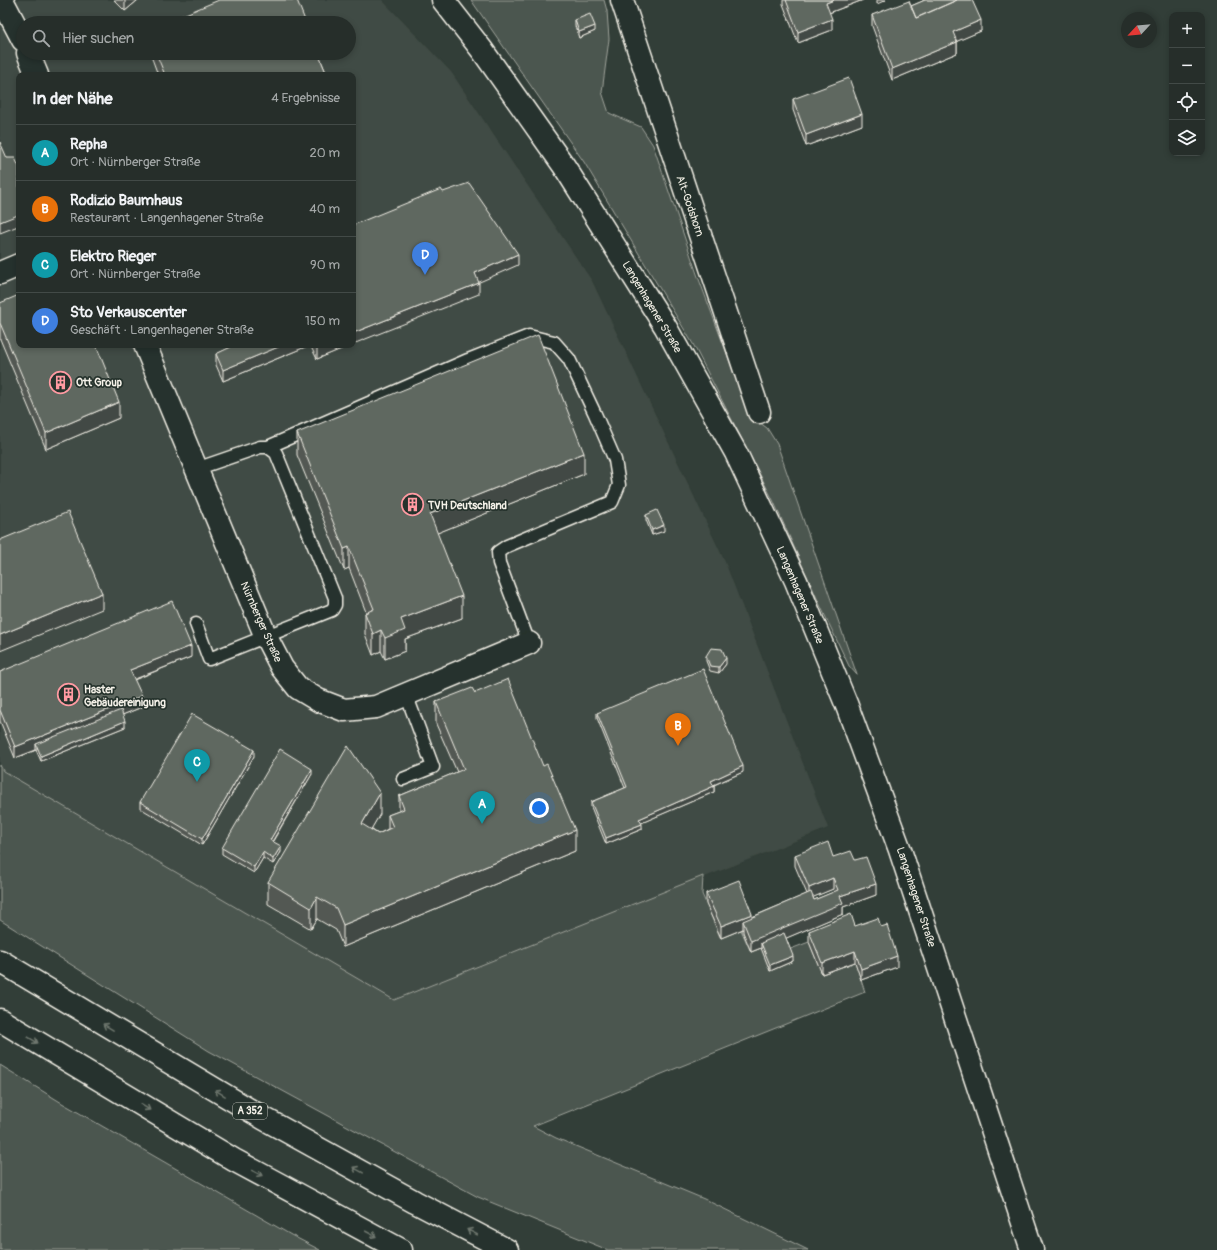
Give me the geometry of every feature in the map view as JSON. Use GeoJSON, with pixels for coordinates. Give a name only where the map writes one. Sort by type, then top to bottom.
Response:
{"type":"FeatureCollection","features":[{"type":"Feature","properties":{"kind":"main road"},"geometry":{"type":"LineString","coordinates":[[2,0],[16,27]]}},
{"type":"Feature","properties":{"kind":"main road","name":"Langenhagener Straße"},"geometry":{"type":"LineString","coordinates":[[443,0],[482,50],[564,166],[665,326],[736,454],[796,581],[846,706],[900,850],[1032,1250]]}},
{"type":"Feature","properties":{"kind":"main road","name":"Alt-Godshorn"},"geometry":{"type":"LineString","coordinates":[[622,0],[759,412]]}},
{"type":"Feature","properties":{"kind":"main road"},"geometry":{"type":"LineString","coordinates":[[31,60],[37,72]]}},
{"type":"Feature","properties":{"kind":"main road"},"geometry":{"type":"LineString","coordinates":[[0,273],[16,266]]}},
{"type":"Feature","properties":{"kind":"main road","name":"Nürnberger Straße"},"geometry":{"type":"LineString","coordinates":[[146,348],[266,637],[282,668],[298,688],[318,700],[344,710],[376,707],[529,643]]}},
{"type":"Feature","properties":{"kind":"main road","name":"A 352"},"geometry":{"type":"LineString","coordinates":[[0,961],[263,1118],[415,1202],[507,1250]]}},
{"type":"Feature","properties":{"kind":"main road"},"geometry":{"type":"LineString","coordinates":[[0,1020],[234,1160],[401,1250]]}},
{"type":"Feature","properties":{"kind":"lane"},"geometry":{"type":"LineString","coordinates":[[196,469],[260,447],[268,447],[468,360],[529,336],[554,342],[570,359],[615,460],[619,485],[612,502],[507,546],[498,552],[499,563],[529,643]]}},
{"type":"Feature","properties":{"kind":"lane"},"geometry":{"type":"LineString","coordinates":[[196,624],[209,659],[332,610],[335,605],[335,598],[305,536],[276,453],[268,447]]}},
{"type":"Feature","properties":{"kind":"lane"},"geometry":{"type":"LineString","coordinates":[[403,779],[433,767],[406,694]]}},
{"type":"Feature","properties":{"kind":"shaded area"},"geometry":{"type":"Polygon","coordinates":[[[0,0],[382,0],[451,72],[592,281],[725,562],[828,828],[394,1000],[2,771],[0,765],[0,0]]]}},
{"type":"Feature","properties":{"kind":"shaded area"},"geometry":{"type":"Polygon","coordinates":[[[471,0],[604,0],[607,11],[609,39],[602,92],[609,113],[641,127],[653,145],[697,274],[745,402],[756,420],[767,428],[777,444],[857,675],[849,666],[773,500],[693,344],[584,162],[471,0]]]}},
{"type":"Feature","properties":{"kind":"shaded area"},"geometry":{"type":"Polygon","coordinates":[[[0,765],[3,771],[394,1000],[703,876],[702,894],[720,937],[741,930],[751,952],[761,948],[788,950],[809,942],[822,974],[855,962],[865,992],[533,1126],[556,1138],[704,1199],[808,1250],[608,1250],[478,1197],[209,1051],[0,920],[0,765]]]}},
{"type":"Feature","properties":{"kind":"shaded area"},"geometry":{"type":"Polygon","coordinates":[[[0,1065],[62,1103],[291,1235],[320,1250],[0,1250],[0,1065]]]}},
{"type":"Feature","properties":{"kind":"building"},"geometry":{"type":"Polygon","coordinates":[[[219,0],[297,0],[303,16],[181,16],[219,0]]]}},
{"type":"Feature","properties":{"kind":"building"},"geometry":{"type":"Polygon","coordinates":[[[786,0],[834,0],[826,3],[832,19],[798,32],[786,0]]]}},
{"type":"Feature","properties":{"kind":"building"},"geometry":{"type":"Polygon","coordinates":[[[925,0],[957,0],[916,18],[911,6],[925,0]]]}},
{"type":"Feature","properties":{"kind":"building"},"geometry":{"type":"Polygon","coordinates":[[[957,0],[972,0],[981,20],[953,32],[957,42],[892,69],[872,15],[909,1],[916,18],[957,0]]]}},
{"type":"Feature","properties":{"kind":"building"},"geometry":{"type":"Polygon","coordinates":[[[590,14],[595,26],[579,32],[575,20],[590,14]]]}},
{"type":"Feature","properties":{"kind":"building"},"geometry":{"type":"Polygon","coordinates":[[[159,60],[321,60],[326,72],[164,72],[159,60]]]}},
{"type":"Feature","properties":{"kind":"building"},"geometry":{"type":"Polygon","coordinates":[[[849,78],[862,114],[806,135],[793,99],[849,78]]]}},
{"type":"Feature","properties":{"kind":"building"},"geometry":{"type":"Polygon","coordinates":[[[0,142],[7,158],[15,158],[16,160],[16,216],[0,222],[0,142]]]}},
{"type":"Feature","properties":{"kind":"building"},"geometry":{"type":"Polygon","coordinates":[[[469,183],[518,254],[475,273],[479,283],[356,332],[356,224],[441,189],[443,192],[469,183]]]}},
{"type":"Feature","properties":{"kind":"building","name":"Ott Group"},"geometry":{"type":"Polygon","coordinates":[[[16,296],[16,348],[97,348],[119,402],[46,433],[0,323],[0,303],[16,296]]]}},
{"type":"Feature","properties":{"kind":"building","name":"TVH Deutschland"},"geometry":{"type":"Polygon","coordinates":[[[538,335],[584,453],[430,514],[462,596],[401,619],[405,630],[385,638],[381,630],[373,634],[365,613],[374,609],[349,547],[344,549],[297,433],[538,335]]]}},
{"type":"Feature","properties":{"kind":"building"},"geometry":{"type":"Polygon","coordinates":[[[229,348],[276,348],[223,370],[216,354],[229,348]]]}},
{"type":"Feature","properties":{"kind":"building"},"geometry":{"type":"Polygon","coordinates":[[[657,510],[664,525],[652,530],[646,515],[657,510]]]}},
{"type":"Feature","properties":{"kind":"building"},"geometry":{"type":"Polygon","coordinates":[[[68,512],[102,593],[0,635],[0,540],[68,512]]]}},
{"type":"Feature","properties":{"kind":"building","name":"Haster Gebäudereinigung"},"geometry":{"type":"Polygon","coordinates":[[[172,601],[191,646],[130,670],[142,696],[15,747],[0,710],[0,672],[172,601]]]}},
{"type":"Feature","properties":{"kind":"building"},"geometry":{"type":"Polygon","coordinates":[[[711,648],[722,649],[726,658],[719,667],[710,666],[706,656],[711,648]]]}},
{"type":"Feature","properties":{"kind":"building"},"geometry":{"type":"Polygon","coordinates":[[[703,669],[743,766],[711,781],[714,786],[639,819],[642,824],[606,838],[591,802],[627,787],[597,713],[703,669]]]}},
{"type":"Feature","properties":{"kind":"building"},"geometry":{"type":"Polygon","coordinates":[[[508,679],[543,766],[547,764],[575,830],[343,925],[336,908],[317,897],[311,908],[268,882],[348,746],[380,793],[362,824],[378,834],[393,827],[388,815],[404,809],[399,796],[464,769],[436,702],[472,688],[475,693],[508,679]]]}},
{"type":"Feature","properties":{"kind":"building"},"geometry":{"type":"Polygon","coordinates":[[[121,710],[125,721],[41,756],[36,744],[121,710]]]}},
{"type":"Feature","properties":{"kind":"building"},"geometry":{"type":"Polygon","coordinates":[[[192,714],[254,750],[202,839],[140,802],[192,714]]]}},
{"type":"Feature","properties":{"kind":"building"},"geometry":{"type":"Polygon","coordinates":[[[280,749],[312,769],[270,840],[281,846],[273,859],[263,852],[254,867],[222,848],[280,749]]]}},
{"type":"Feature","properties":{"kind":"building"},"geometry":{"type":"Polygon","coordinates":[[[828,842],[833,857],[851,851],[855,860],[866,857],[876,884],[840,896],[843,903],[751,941],[743,921],[811,892],[814,900],[838,890],[833,878],[809,888],[795,855],[828,842]]]}},
{"type":"Feature","properties":{"kind":"building"},"geometry":{"type":"Polygon","coordinates":[[[739,880],[752,914],[721,926],[706,893],[739,880]]]}},
{"type":"Feature","properties":{"kind":"building"},"geometry":{"type":"Polygon","coordinates":[[[851,914],[855,926],[878,918],[881,927],[887,925],[897,956],[861,969],[855,951],[822,963],[809,931],[851,914]]]}},
{"type":"Feature","properties":{"kind":"building"},"geometry":{"type":"Polygon","coordinates":[[[784,933],[793,956],[770,965],[761,943],[784,933]]]}},
{"type":"Feature","properties":{"kind":"place","name":"Sto Verkauscenter"},"geometry":{"type":"Point","coordinates":[425,275]}},
{"type":"Feature","properties":{"kind":"place","name":"Ott Group"},"geometry":{"type":"Point","coordinates":[61,382]}},
{"type":"Feature","properties":{"kind":"place","name":"TVH Deutschland"},"geometry":{"type":"Point","coordinates":[412,505]}},
{"type":"Feature","properties":{"kind":"place","name":"Haster Gebäudereinigung"},"geometry":{"type":"Point","coordinates":[68,695]}},
{"type":"Feature","properties":{"kind":"place","name":"Rodizio Baumhaus"},"geometry":{"type":"Point","coordinates":[678,746]}},
{"type":"Feature","properties":{"kind":"place","name":"Elektro Rieger"},"geometry":{"type":"Point","coordinates":[197,782]}},
{"type":"Feature","properties":{"kind":"place","name":"Repha"},"geometry":{"type":"Point","coordinates":[482,824]}}]}
